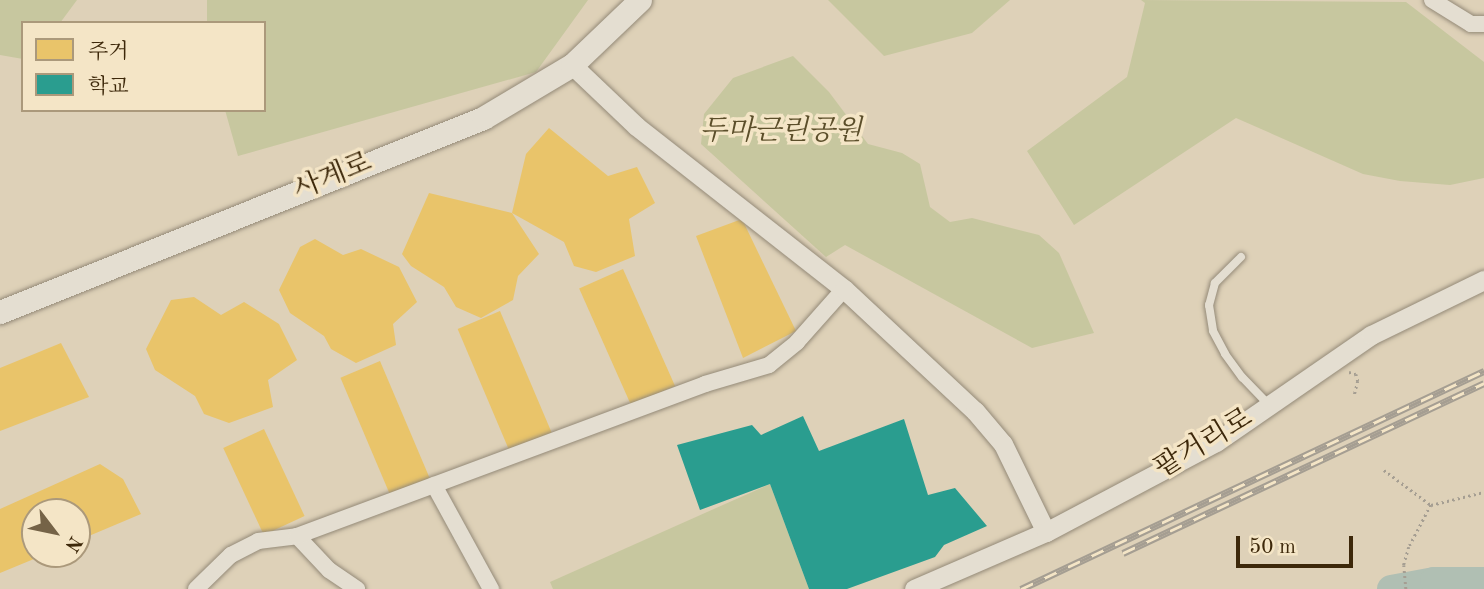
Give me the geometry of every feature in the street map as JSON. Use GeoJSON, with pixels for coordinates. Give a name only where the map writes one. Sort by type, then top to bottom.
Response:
{"type":"FeatureCollection","features":[{"type":"Feature","properties":{"kind":"main road","name":"사계로"},"geometry":{"type":"LineString","coordinates":[[0,312],[484,118],[572,65],[640,0]]}},
{"type":"Feature","properties":{"kind":"street"},"geometry":{"type":"LineString","coordinates":[[1432,0],[1471,24],[1484,24]]}},
{"type":"Feature","properties":{"kind":"street"},"geometry":{"type":"LineString","coordinates":[[572,65],[635,126],[844,289],[975,411],[1003,444],[1046,532]]}},
{"type":"Feature","properties":{"kind":"street","name":"팥거리로"},"geometry":{"type":"LineString","coordinates":[[914,589],[1046,532],[1216,442],[1371,335],[1484,281]]}},
{"type":"Feature","properties":{"kind":"street"},"geometry":{"type":"LineString","coordinates":[[195,589],[231,555],[258,541],[298,536],[705,384],[768,365],[797,342],[844,289]]}},
{"type":"Feature","properties":{"kind":"street"},"geometry":{"type":"LineString","coordinates":[[434,485],[491,589]]}},
{"type":"Feature","properties":{"kind":"street"},"geometry":{"type":"LineString","coordinates":[[298,536],[329,570],[357,589]]}},
{"type":"Feature","properties":{"kind":"lane"},"geometry":{"type":"LineString","coordinates":[[1241,257],[1214,284],[1209,305],[1213,331],[1225,354],[1242,377],[1268,404]]}},
{"type":"Feature","properties":{"kind":"path"},"geometry":{"type":"LineString","coordinates":[[1384,470],[1431,505]]}},
{"type":"Feature","properties":{"kind":"path"},"geometry":{"type":"LineString","coordinates":[[1406,589],[1404,565],[1418,523],[1431,505],[1484,492]]}},
{"type":"Feature","properties":{"kind":"green space"},"geometry":{"type":"Polygon","coordinates":[[[0,0],[77,0],[61,21],[21,21],[21,59],[0,55],[0,0]]]}},
{"type":"Feature","properties":{"kind":"green space"},"geometry":{"type":"Polygon","coordinates":[[[207,0],[588,0],[536,72],[238,156],[226,112],[266,112],[266,21],[207,21],[207,0]]]}},
{"type":"Feature","properties":{"kind":"green space"},"geometry":{"type":"Polygon","coordinates":[[[828,0],[1010,0],[972,33],[884,56],[828,0]]]}},
{"type":"Feature","properties":{"kind":"green space"},"geometry":{"type":"Polygon","coordinates":[[[1141,0],[1406,2],[1484,62],[1484,178],[1450,185],[1400,181],[1363,174],[1236,118],[1074,225],[1027,151],[1127,77],[1145,3],[1141,0]]]}},
{"type":"Feature","properties":{"kind":"green space","name":"두마근린공원"},"geometry":{"type":"Polygon","coordinates":[[[793,56],[829,92],[868,144],[902,153],[920,164],[930,207],[950,222],[972,218],[1039,235],[1059,253],[1094,333],[1032,348],[845,245],[826,257],[701,144],[704,114],[733,78],[793,56]]]}},
{"type":"Feature","properties":{"kind":"green space"},"geometry":{"type":"Polygon","coordinates":[[[770,484],[809,589],[553,589],[550,582],[770,484]]]}},
{"type":"Feature","properties":{"kind":"building: 주거"},"geometry":{"type":"Polygon","coordinates":[[[549,128],[608,176],[637,167],[655,203],[629,219],[635,256],[596,272],[574,266],[564,242],[512,213],[526,154],[549,128]]]}},
{"type":"Feature","properties":{"kind":"building: 주거"},"geometry":{"type":"Polygon","coordinates":[[[429,193],[512,213],[539,254],[518,276],[513,300],[481,318],[456,307],[444,287],[411,266],[402,254],[429,193]]]}},
{"type":"Feature","properties":{"kind":"building: 주거"},"geometry":{"type":"Polygon","coordinates":[[[742,219],[796,331],[743,358],[696,236],[742,219]]]}},
{"type":"Feature","properties":{"kind":"building: 주거"},"geometry":{"type":"Polygon","coordinates":[[[315,239],[343,255],[361,249],[399,267],[417,302],[393,324],[396,345],[356,363],[331,349],[324,336],[290,313],[279,290],[300,247],[315,239]]]}},
{"type":"Feature","properties":{"kind":"building: 주거"},"geometry":{"type":"Polygon","coordinates":[[[623,269],[675,386],[631,405],[579,289],[623,269]]]}},
{"type":"Feature","properties":{"kind":"building: 주거"},"geometry":{"type":"Polygon","coordinates":[[[194,297],[221,315],[244,302],[279,324],[297,360],[268,380],[273,407],[229,423],[204,414],[195,396],[155,370],[146,349],[171,300],[194,297]]]}},
{"type":"Feature","properties":{"kind":"building: 주거"},"geometry":{"type":"Polygon","coordinates":[[[500,311],[554,437],[511,455],[458,329],[500,311]]]}},
{"type":"Feature","properties":{"kind":"building: 주거"},"geometry":{"type":"Polygon","coordinates":[[[61,343],[89,397],[0,431],[0,368],[61,343]]]}},
{"type":"Feature","properties":{"kind":"building: 주거"},"geometry":{"type":"Polygon","coordinates":[[[380,361],[430,478],[390,495],[340,378],[380,361]]]}},
{"type":"Feature","properties":{"kind":"building: 주거"},"geometry":{"type":"Polygon","coordinates":[[[264,429],[305,516],[264,535],[223,448],[264,429]]]}},
{"type":"Feature","properties":{"kind":"building: 주거"},"geometry":{"type":"Polygon","coordinates":[[[100,464],[123,479],[141,514],[91,535],[91,498],[24,498],[100,464]]]}},
{"type":"Feature","properties":{"kind":"building: 주거"},"geometry":{"type":"Polygon","coordinates":[[[21,500],[21,564],[0,573],[0,509],[21,500]]]}},
{"type":"Feature","properties":{"kind":"building: 학교"},"geometry":{"type":"Polygon","coordinates":[[[803,416],[819,451],[904,419],[928,495],[955,488],[987,526],[944,545],[935,557],[847,589],[809,589],[770,484],[700,510],[677,445],[752,425],[761,435],[803,416]]]}},
{"type":"Feature","properties":{"kind":"waterway"},"geometry":{"type":"LineString","coordinates":[[1391,589],[1434,581],[1484,581]]}},
{"type":"Feature","properties":{"kind":"railway"},"geometry":{"type":"LineString","coordinates":[[1021,589],[1484,371]]}},
{"type":"Feature","properties":{"kind":"railway"},"geometry":{"type":"LineString","coordinates":[[1123,553],[1484,383]]}}]}
